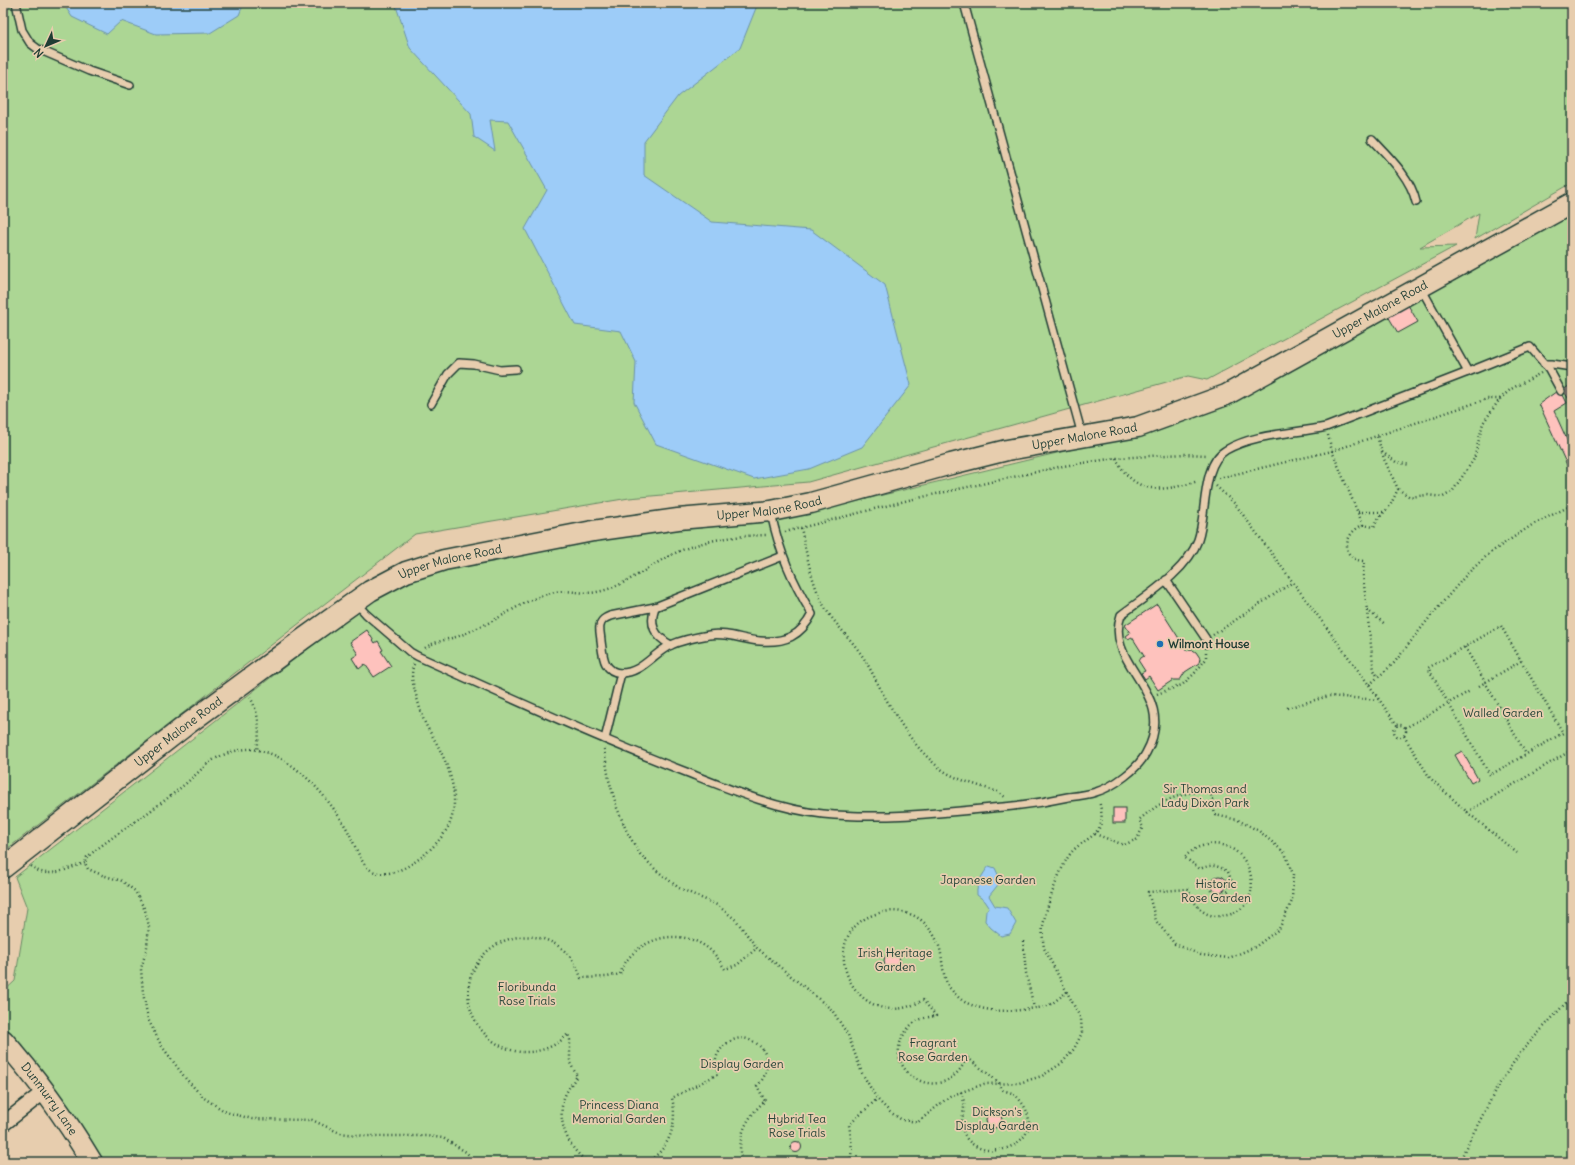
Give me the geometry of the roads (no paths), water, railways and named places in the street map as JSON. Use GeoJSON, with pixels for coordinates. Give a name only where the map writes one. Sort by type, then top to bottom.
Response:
{"type":"FeatureCollection","features":[{"type":"Feature","properties":{"kind":"main road","name":"Upper Malone Road"},"geometry":{"type":"LineString","coordinates":[[8,863],[185,726],[242,684],[370,591],[406,572],[444,560],[592,530],[678,519],[771,511],[811,503],[1007,450],[1138,427],[1226,395],[1572,203]]}},
{"type":"Feature","properties":{"kind":"main road","name":"Dunmurry Lane"},"geometry":{"type":"LineString","coordinates":[[3,1040],[45,1091],[80,1141],[92,1162]]}},
{"type":"Feature","properties":{"kind":"street"},"geometry":{"type":"LineString","coordinates":[[3,1124],[45,1091]]}},
{"type":"Feature","properties":{"kind":"lane"},"geometry":{"type":"LineString","coordinates":[[16,3],[22,30],[30,43],[38,49],[89,71],[130,85]]}},
{"type":"Feature","properties":{"kind":"lane"},"geometry":{"type":"LineString","coordinates":[[964,3],[1083,437]]}},
{"type":"Feature","properties":{"kind":"lane"},"geometry":{"type":"LineString","coordinates":[[1372,139],[1407,181],[1414,193],[1416,202]]}},
{"type":"Feature","properties":{"kind":"lane"},"geometry":{"type":"LineString","coordinates":[[1420,286],[1468,372]]}},
{"type":"Feature","properties":{"kind":"lane"},"geometry":{"type":"LineString","coordinates":[[355,602],[372,619],[410,652],[417,656],[637,753],[742,794],[780,805],[822,814],[895,817],[1014,806],[1097,792],[1114,784],[1145,756],[1152,742],[1156,722],[1152,702],[1127,660],[1120,645],[1117,625],[1121,616],[1166,580],[1187,559],[1198,541],[1203,522],[1208,480],[1211,469],[1218,457],[1225,450],[1251,439],[1326,427],[1530,347],[1546,367],[1561,391]]}},
{"type":"Feature","properties":{"kind":"lane"},"geometry":{"type":"LineString","coordinates":[[431,404],[448,374],[459,363],[474,364],[500,370],[516,369]]}},
{"type":"Feature","properties":{"kind":"lane"},"geometry":{"type":"LineString","coordinates":[[1546,367],[1552,364],[1572,367]]}},
{"type":"Feature","properties":{"kind":"lane"},"geometry":{"type":"LineString","coordinates":[[771,511],[782,556],[797,589],[812,614],[808,623],[799,632],[783,640],[760,641],[734,635],[710,634],[671,645],[646,664],[633,671],[621,673],[610,670],[604,662],[600,627],[603,619],[610,616],[655,607],[782,556]]}},
{"type":"Feature","properties":{"kind":"lane"},"geometry":{"type":"LineString","coordinates":[[1166,580],[1206,640]]}},
{"type":"Feature","properties":{"kind":"lane"},"geometry":{"type":"LineString","coordinates":[[655,607],[652,617],[654,630],[662,640],[671,645]]}},
{"type":"Feature","properties":{"kind":"lane"},"geometry":{"type":"LineString","coordinates":[[605,739],[621,673]]}},
{"type":"Feature","properties":{"kind":"water"},"geometry":{"type":"Polygon","coordinates":[[[63,3],[244,3],[239,15],[210,33],[156,34],[121,21],[107,34],[72,17],[63,3]]]}},
{"type":"Feature","properties":{"kind":"water"},"geometry":{"type":"Polygon","coordinates":[[[395,3],[758,3],[740,48],[678,96],[644,141],[644,175],[712,222],[811,230],[885,285],[911,385],[862,447],[809,469],[754,479],[656,444],[634,402],[636,362],[621,331],[575,325],[525,229],[547,190],[508,121],[490,120],[495,151],[474,137],[471,114],[410,48],[395,3]]]}},
{"type":"Feature","properties":{"kind":"water"},"geometry":{"type":"Polygon","coordinates":[[[989,866],[995,868],[1001,881],[989,896],[995,906],[1007,908],[1016,923],[1010,934],[1001,936],[985,921],[986,911],[989,907],[985,901],[977,895],[977,887],[989,866]]]}},
{"type":"Feature","properties":{"kind":"place","name":"Wilmont House"},"geometry":{"type":"Point","coordinates":[1160,644]}},
{"type":"Feature","properties":{"kind":"park label","name":"Walled Garden"},"geometry":{"type":"Point","coordinates":[1503,713]}},
{"type":"Feature","properties":{"kind":"park label","name":"Sir Thomas and Lady Dixon Park"},"geometry":{"type":"Point","coordinates":[1205,796]}},
{"type":"Feature","properties":{"kind":"park label","name":"Japanese Garden"},"geometry":{"type":"Point","coordinates":[988,880]}},
{"type":"Feature","properties":{"kind":"park label","name":"Historic Rose Garden"},"geometry":{"type":"Point","coordinates":[1216,891]}},
{"type":"Feature","properties":{"kind":"park label","name":"Irish Heritage Garden"},"geometry":{"type":"Point","coordinates":[895,960]}},
{"type":"Feature","properties":{"kind":"park label","name":"Floribunda Rose Trials"},"geometry":{"type":"Point","coordinates":[527,994]}},
{"type":"Feature","properties":{"kind":"park label","name":"Fragrant Rose Garden"},"geometry":{"type":"Point","coordinates":[933,1050]}},
{"type":"Feature","properties":{"kind":"park label","name":"Display Garden"},"geometry":{"type":"Point","coordinates":[742,1064]}},
{"type":"Feature","properties":{"kind":"park label","name":"Princess Diana Memorial Garden"},"geometry":{"type":"Point","coordinates":[619,1112]}},
{"type":"Feature","properties":{"kind":"park label","name":"Dickson's Display Garden"},"geometry":{"type":"Point","coordinates":[997,1119]}},
{"type":"Feature","properties":{"kind":"park label","name":"Hybrid Tea Rose Trials"},"geometry":{"type":"Point","coordinates":[797,1126]}}]}
